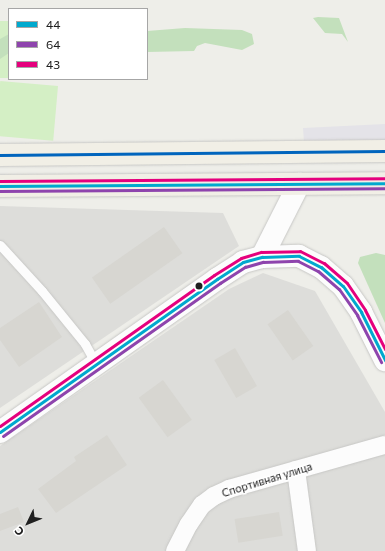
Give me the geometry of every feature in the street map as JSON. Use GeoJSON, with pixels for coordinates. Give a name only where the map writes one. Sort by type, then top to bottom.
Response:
{"type":"FeatureCollection","features":[{"type":"Feature","properties":{"kind":"main road"},"geometry":{"type":"LineString","coordinates":[[0,155],[385,151]]}},
{"type":"Feature","properties":{"kind":"main road"},"geometry":{"type":"LineString","coordinates":[[0,186],[385,183]]}},
{"type":"Feature","properties":{"kind":"street"},"geometry":{"type":"LineString","coordinates":[[262,257],[299,184]]}},
{"type":"Feature","properties":{"kind":"street"},"geometry":{"type":"LineString","coordinates":[[0,432],[224,274],[243,262],[262,257],[299,256],[321,267],[343,286],[361,312],[385,360]]}},
{"type":"Feature","properties":{"kind":"street","name":"Спортивная улица"},"geometry":{"type":"LineString","coordinates":[[175,551],[189,524],[202,505],[214,496],[296,470],[385,446]]}},
{"type":"Feature","properties":{"kind":"street"},"geometry":{"type":"LineString","coordinates":[[296,470],[307,551]]}},
{"type":"Feature","properties":{"kind":"lane"},"geometry":{"type":"LineString","coordinates":[[0,245],[42,291],[96,364]]}},
{"type":"Feature","properties":{"kind":"shaded area"},"geometry":{"type":"Polygon","coordinates":[[[385,124],[385,142],[304,142],[303,128],[385,124]]]}},
{"type":"Feature","properties":{"kind":"shaded area"},"geometry":{"type":"Polygon","coordinates":[[[0,206],[223,213],[239,246],[0,408],[0,206]]]}},
{"type":"Feature","properties":{"kind":"shaded area"},"geometry":{"type":"Polygon","coordinates":[[[263,273],[315,291],[385,412],[385,551],[0,551],[0,446],[229,289],[263,273]]]}},
{"type":"Feature","properties":{"kind":"green space"},"geometry":{"type":"Polygon","coordinates":[[[313,18],[339,18],[348,42],[342,34],[325,33],[313,18]]]}},
{"type":"Feature","properties":{"kind":"green space"},"geometry":{"type":"Polygon","coordinates":[[[0,21],[8,21],[8,78],[0,78],[0,21]]]}},
{"type":"Feature","properties":{"kind":"green space"},"geometry":{"type":"Polygon","coordinates":[[[185,28],[242,30],[252,34],[254,44],[242,50],[205,43],[197,46],[194,51],[148,52],[148,31],[185,28]]]}},
{"type":"Feature","properties":{"kind":"green space"},"geometry":{"type":"Polygon","coordinates":[[[8,35],[8,54],[0,59],[0,39],[8,35]]]}},
{"type":"Feature","properties":{"kind":"green space"},"geometry":{"type":"Polygon","coordinates":[[[0,81],[58,86],[53,141],[0,136],[0,81]]]}},
{"type":"Feature","properties":{"kind":"green space"},"geometry":{"type":"Polygon","coordinates":[[[376,253],[385,255],[385,323],[358,263],[360,257],[376,253]]]}},
{"type":"Feature","properties":{"kind":"building"},"geometry":{"type":"Polygon","coordinates":[[[164,227],[182,253],[110,304],[92,277],[164,227]]]}},
{"type":"Feature","properties":{"kind":"building"},"geometry":{"type":"Polygon","coordinates":[[[39,302],[62,337],[19,367],[0,340],[0,328],[39,302]]]}},
{"type":"Feature","properties":{"kind":"building"},"geometry":{"type":"Polygon","coordinates":[[[288,310],[313,346],[293,360],[268,324],[288,310]]]}},
{"type":"Feature","properties":{"kind":"building"},"geometry":{"type":"Polygon","coordinates":[[[235,348],[257,386],[236,398],[214,360],[235,348]]]}},
{"type":"Feature","properties":{"kind":"building"},"geometry":{"type":"Polygon","coordinates":[[[163,380],[192,420],[168,437],[139,398],[163,380]]]}},
{"type":"Feature","properties":{"kind":"building"},"geometry":{"type":"Polygon","coordinates":[[[107,435],[127,465],[56,513],[38,489],[76,461],[74,457],[107,435]]]}},
{"type":"Feature","properties":{"kind":"building"},"geometry":{"type":"Polygon","coordinates":[[[18,507],[24,522],[0,531],[0,514],[18,507]]]}},
{"type":"Feature","properties":{"kind":"building"},"geometry":{"type":"Polygon","coordinates":[[[279,512],[283,536],[238,543],[235,519],[279,512]]]}},
{"type":"Feature","properties":{"kind":"transit line"},"geometry":{"type":"LineString","coordinates":[[0,155],[385,151]]}},
{"type":"Feature","properties":{"kind":"transit line","name":"43"},"geometry":{"type":"LineString","coordinates":[[0,181],[385,178]]}},
{"type":"Feature","properties":{"kind":"transit line","name":"44"},"geometry":{"type":"LineString","coordinates":[[0,186],[385,183]]}},
{"type":"Feature","properties":{"kind":"transit line","name":"64"},"geometry":{"type":"LineString","coordinates":[[0,191],[385,188]]}},
{"type":"Feature","properties":{"kind":"transit line","name":"43"},"geometry":{"type":"LineString","coordinates":[[0,426],[214,275],[241,258],[261,252],[300,251],[324,263],[347,283],[365,310],[385,349]]}},
{"type":"Feature","properties":{"kind":"transit line","name":"44"},"geometry":{"type":"LineString","coordinates":[[0,432],[217,279],[243,262],[262,257],[299,256],[321,267],[343,286],[361,312],[385,360]]}},
{"type":"Feature","properties":{"kind":"transit line","name":"64"},"geometry":{"type":"LineString","coordinates":[[3,436],[220,283],[245,267],[263,262],[298,261],[318,271],[339,289],[357,315],[381,362]]}}]}
